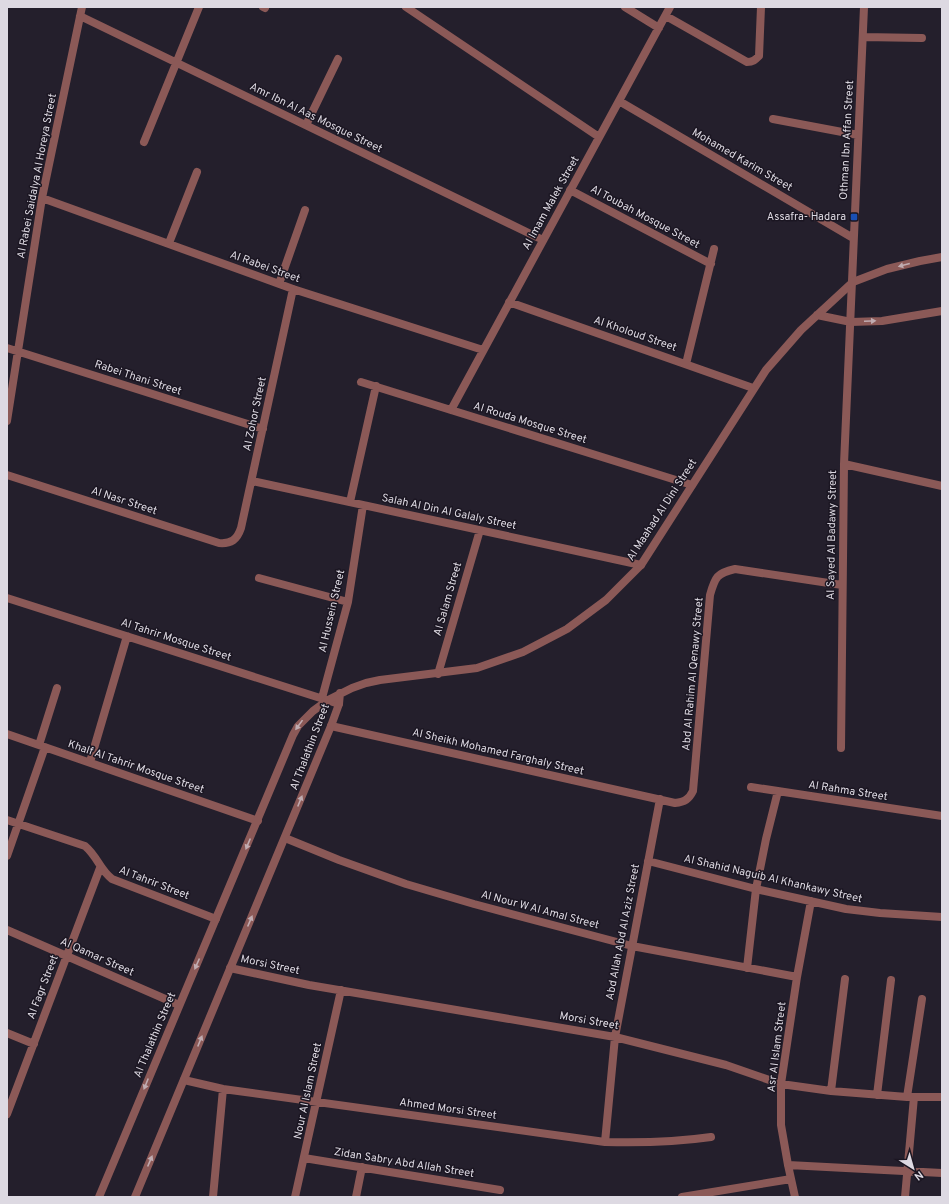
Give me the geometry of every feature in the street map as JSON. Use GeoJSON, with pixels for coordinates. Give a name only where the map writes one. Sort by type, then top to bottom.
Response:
{"type":"FeatureCollection","features":[{"type":"Feature","properties":{"kind":"street","name":"Al Rabei Saidalya Al Horeya Street"},"geometry":{"type":"LineString","coordinates":[[7,421],[42,198],[82,7]]}},
{"type":"Feature","properties":{"kind":"street"},"geometry":{"type":"LineString","coordinates":[[144,142],[199,7]]}},
{"type":"Feature","properties":{"kind":"street"},"geometry":{"type":"LineString","coordinates":[[406,7],[599,137]]}},
{"type":"Feature","properties":{"kind":"street"},"geometry":{"type":"LineString","coordinates":[[625,7],[659,28]]}},
{"type":"Feature","properties":{"kind":"street","name":"Al Imam Malek Street"},"geometry":{"type":"LineString","coordinates":[[451,410],[670,7]]}},
{"type":"Feature","properties":{"kind":"street"},"geometry":{"type":"LineString","coordinates":[[666,16],[747,62],[752,62],[759,56],[761,7]]}},
{"type":"Feature","properties":{"kind":"street","name":"Othman Ibn Affan Street"},"geometry":{"type":"LineString","coordinates":[[851,322],[853,238],[864,7]]}},
{"type":"Feature","properties":{"kind":"street","name":"Amr Ibn Al Aas Mosque Street"},"geometry":{"type":"LineString","coordinates":[[80,16],[543,240]]}},
{"type":"Feature","properties":{"kind":"street"},"geometry":{"type":"LineString","coordinates":[[863,37],[922,38]]}},
{"type":"Feature","properties":{"kind":"street"},"geometry":{"type":"LineString","coordinates":[[306,126],[338,59]]}},
{"type":"Feature","properties":{"kind":"street","name":"Mohamed Karim Street"},"geometry":{"type":"LineString","coordinates":[[619,101],[853,238]]}},
{"type":"Feature","properties":{"kind":"street"},"geometry":{"type":"LineString","coordinates":[[773,119],[858,135]]}},
{"type":"Feature","properties":{"kind":"street"},"geometry":{"type":"LineString","coordinates":[[169,243],[197,172]]}},
{"type":"Feature","properties":{"kind":"street","name":"Al Toubah Mosque Street"},"geometry":{"type":"LineString","coordinates":[[570,190],[711,264]]}},
{"type":"Feature","properties":{"kind":"street","name":"Al Rabei Street"},"geometry":{"type":"LineString","coordinates":[[42,198],[293,289],[483,350]]}},
{"type":"Feature","properties":{"kind":"street"},"geometry":{"type":"LineString","coordinates":[[279,284],[305,210]]}},
{"type":"Feature","properties":{"kind":"street"},"geometry":{"type":"LineString","coordinates":[[686,364],[714,250]]}},
{"type":"Feature","properties":{"kind":"street","name":"Al Maahad Al Dini Street"},"geometry":{"type":"LineString","coordinates":[[340,693],[366,683],[477,668],[523,652],[567,629],[606,600],[641,565],[753,388],[782,350],[817,315],[853,282],[887,269],[942,257]]}},
{"type":"Feature","properties":{"kind":"street","name":"Al Zohor Street"},"geometry":{"type":"LineString","coordinates":[[234,541],[242,528],[293,289]]}},
{"type":"Feature","properties":{"kind":"street","name":"Al Kholoud Street"},"geometry":{"type":"LineString","coordinates":[[509,302],[753,388]]}},
{"type":"Feature","properties":{"kind":"street"},"geometry":{"type":"LineString","coordinates":[[817,315],[851,322],[882,321],[942,311]]}},
{"type":"Feature","properties":{"kind":"street","name":"Al Sayed Al Badawy Street"},"geometry":{"type":"LineString","coordinates":[[841,748],[844,464],[851,322]]}},
{"type":"Feature","properties":{"kind":"street","name":"Rabei Thani Street"},"geometry":{"type":"LineString","coordinates":[[7,348],[263,429]]}},
{"type":"Feature","properties":{"kind":"street","name":"Al Rouda Mosque Street"},"geometry":{"type":"LineString","coordinates":[[361,382],[692,485]]}},
{"type":"Feature","properties":{"kind":"street"},"geometry":{"type":"LineString","coordinates":[[350,502],[376,386]]}},
{"type":"Feature","properties":{"kind":"street"},"geometry":{"type":"LineString","coordinates":[[844,464],[942,486]]}},
{"type":"Feature","properties":{"kind":"street","name":"Al Nasr Street"},"geometry":{"type":"LineString","coordinates":[[7,475],[219,543],[226,544],[234,541]]}},
{"type":"Feature","properties":{"kind":"street","name":"Salah Al Din Al Galaly Street"},"geometry":{"type":"LineString","coordinates":[[252,481],[641,565]]}},
{"type":"Feature","properties":{"kind":"street","name":"Al Hussein Street"},"geometry":{"type":"LineString","coordinates":[[325,699],[348,602],[362,505]]}},
{"type":"Feature","properties":{"kind":"street","name":"Al Salam Street"},"geometry":{"type":"LineString","coordinates":[[438,674],[480,530]]}},
{"type":"Feature","properties":{"kind":"street","name":"Abd Al Rahim Al Qenawy Street"},"geometry":{"type":"LineString","coordinates":[[660,799],[675,803],[683,802],[690,798],[693,791],[710,595],[714,582],[722,572],[735,569],[842,585]]}},
{"type":"Feature","properties":{"kind":"street"},"geometry":{"type":"LineString","coordinates":[[259,578],[348,602]]}},
{"type":"Feature","properties":{"kind":"street","name":"Al Tahrir Mosque Street"},"geometry":{"type":"LineString","coordinates":[[7,598],[339,704]]}},
{"type":"Feature","properties":{"kind":"street"},"geometry":{"type":"LineString","coordinates":[[90,762],[127,636]]}},
{"type":"Feature","properties":{"kind":"street"},"geometry":{"type":"LineString","coordinates":[[7,856],[42,746],[57,688]]}},
{"type":"Feature","properties":{"kind":"street","name":"Al Thalathin Street"},"geometry":{"type":"LineString","coordinates":[[99,1197],[293,735],[305,718],[325,699],[340,693],[339,704],[331,726],[286,838],[230,968],[135,1197]]}},
{"type":"Feature","properties":{"kind":"street","name":"Al Sheikh Mohamed Farghaly Street"},"geometry":{"type":"LineString","coordinates":[[331,726],[660,799]]}},
{"type":"Feature","properties":{"kind":"street","name":"Khalf Al Tahrir Mosque Street"},"geometry":{"type":"LineString","coordinates":[[7,734],[258,821]]}},
{"type":"Feature","properties":{"kind":"street","name":"Al Rahma Street"},"geometry":{"type":"LineString","coordinates":[[751,787],[942,816]]}},
{"type":"Feature","properties":{"kind":"street"},"geometry":{"type":"LineString","coordinates":[[746,968],[756,889],[778,791]]}},
{"type":"Feature","properties":{"kind":"street","name":"Abd Allah Abd Al Aziz Street"},"geometry":{"type":"LineString","coordinates":[[605,1142],[615,1037],[660,799]]}},
{"type":"Feature","properties":{"kind":"street","name":"Al Tahrir Street"},"geometry":{"type":"LineString","coordinates":[[7,820],[86,846],[97,859],[100,868],[119,883],[216,919]]}},
{"type":"Feature","properties":{"kind":"street","name":"Al Nour W Al Amal Street"},"geometry":{"type":"LineString","coordinates":[[286,838],[339,860],[406,884],[474,904],[632,946],[797,977]]}},
{"type":"Feature","properties":{"kind":"street","name":"Al Shahid Naguib Al Khankawy Street"},"geometry":{"type":"LineString","coordinates":[[648,861],[756,889],[846,909],[942,917]]}},
{"type":"Feature","properties":{"kind":"street","name":"Al Fagr Street"},"geometry":{"type":"LineString","coordinates":[[7,1114],[100,868]]}},
{"type":"Feature","properties":{"kind":"street","name":"Asr Al Islam Street"},"geometry":{"type":"LineString","coordinates":[[795,1197],[788,1165],[782,1125],[781,1084],[797,977],[811,901]]}},
{"type":"Feature","properties":{"kind":"street","name":"Al Qamar Street"},"geometry":{"type":"LineString","coordinates":[[7,930],[179,1005]]}},
{"type":"Feature","properties":{"kind":"street","name":"Morsi Street"},"geometry":{"type":"LineString","coordinates":[[230,968],[278,979],[615,1037],[726,1066],[781,1084],[831,1091],[877,1095],[942,1097]]}},
{"type":"Feature","properties":{"kind":"street"},"geometry":{"type":"LineString","coordinates":[[831,1091],[845,979]]}},
{"type":"Feature","properties":{"kind":"street"},"geometry":{"type":"LineString","coordinates":[[877,1095],[891,980]]}},
{"type":"Feature","properties":{"kind":"street","name":"Nour Al Islam Street"},"geometry":{"type":"LineString","coordinates":[[295,1197],[341,990]]}},
{"type":"Feature","properties":{"kind":"street"},"geometry":{"type":"LineString","coordinates":[[904,1197],[908,1172],[911,1097],[922,999]]}},
{"type":"Feature","properties":{"kind":"street"},"geometry":{"type":"LineString","coordinates":[[7,1033],[34,1044]]}},
{"type":"Feature","properties":{"kind":"street","name":"Ahmed Morsi Street"},"geometry":{"type":"LineString","coordinates":[[184,1080],[223,1089],[605,1142],[685,1141],[711,1137]]}},
{"type":"Feature","properties":{"kind":"street"},"geometry":{"type":"LineString","coordinates":[[214,1197],[223,1089]]}},
{"type":"Feature","properties":{"kind":"street","name":"Zidan Sabry Abd Allah Street"},"geometry":{"type":"LineString","coordinates":[[304,1158],[500,1190]]}},
{"type":"Feature","properties":{"kind":"street"},"geometry":{"type":"LineString","coordinates":[[788,1165],[942,1173]]}},
{"type":"Feature","properties":{"kind":"street"},"geometry":{"type":"LineString","coordinates":[[356,1197],[362,1167]]}},
{"type":"Feature","properties":{"kind":"street"},"geometry":{"type":"LineString","coordinates":[[682,1197],[791,1179]]}},
{"type":"Feature","properties":{"kind":"place","name":"Assafra- Hadara"},"geometry":{"type":"Point","coordinates":[854,217]}}]}
